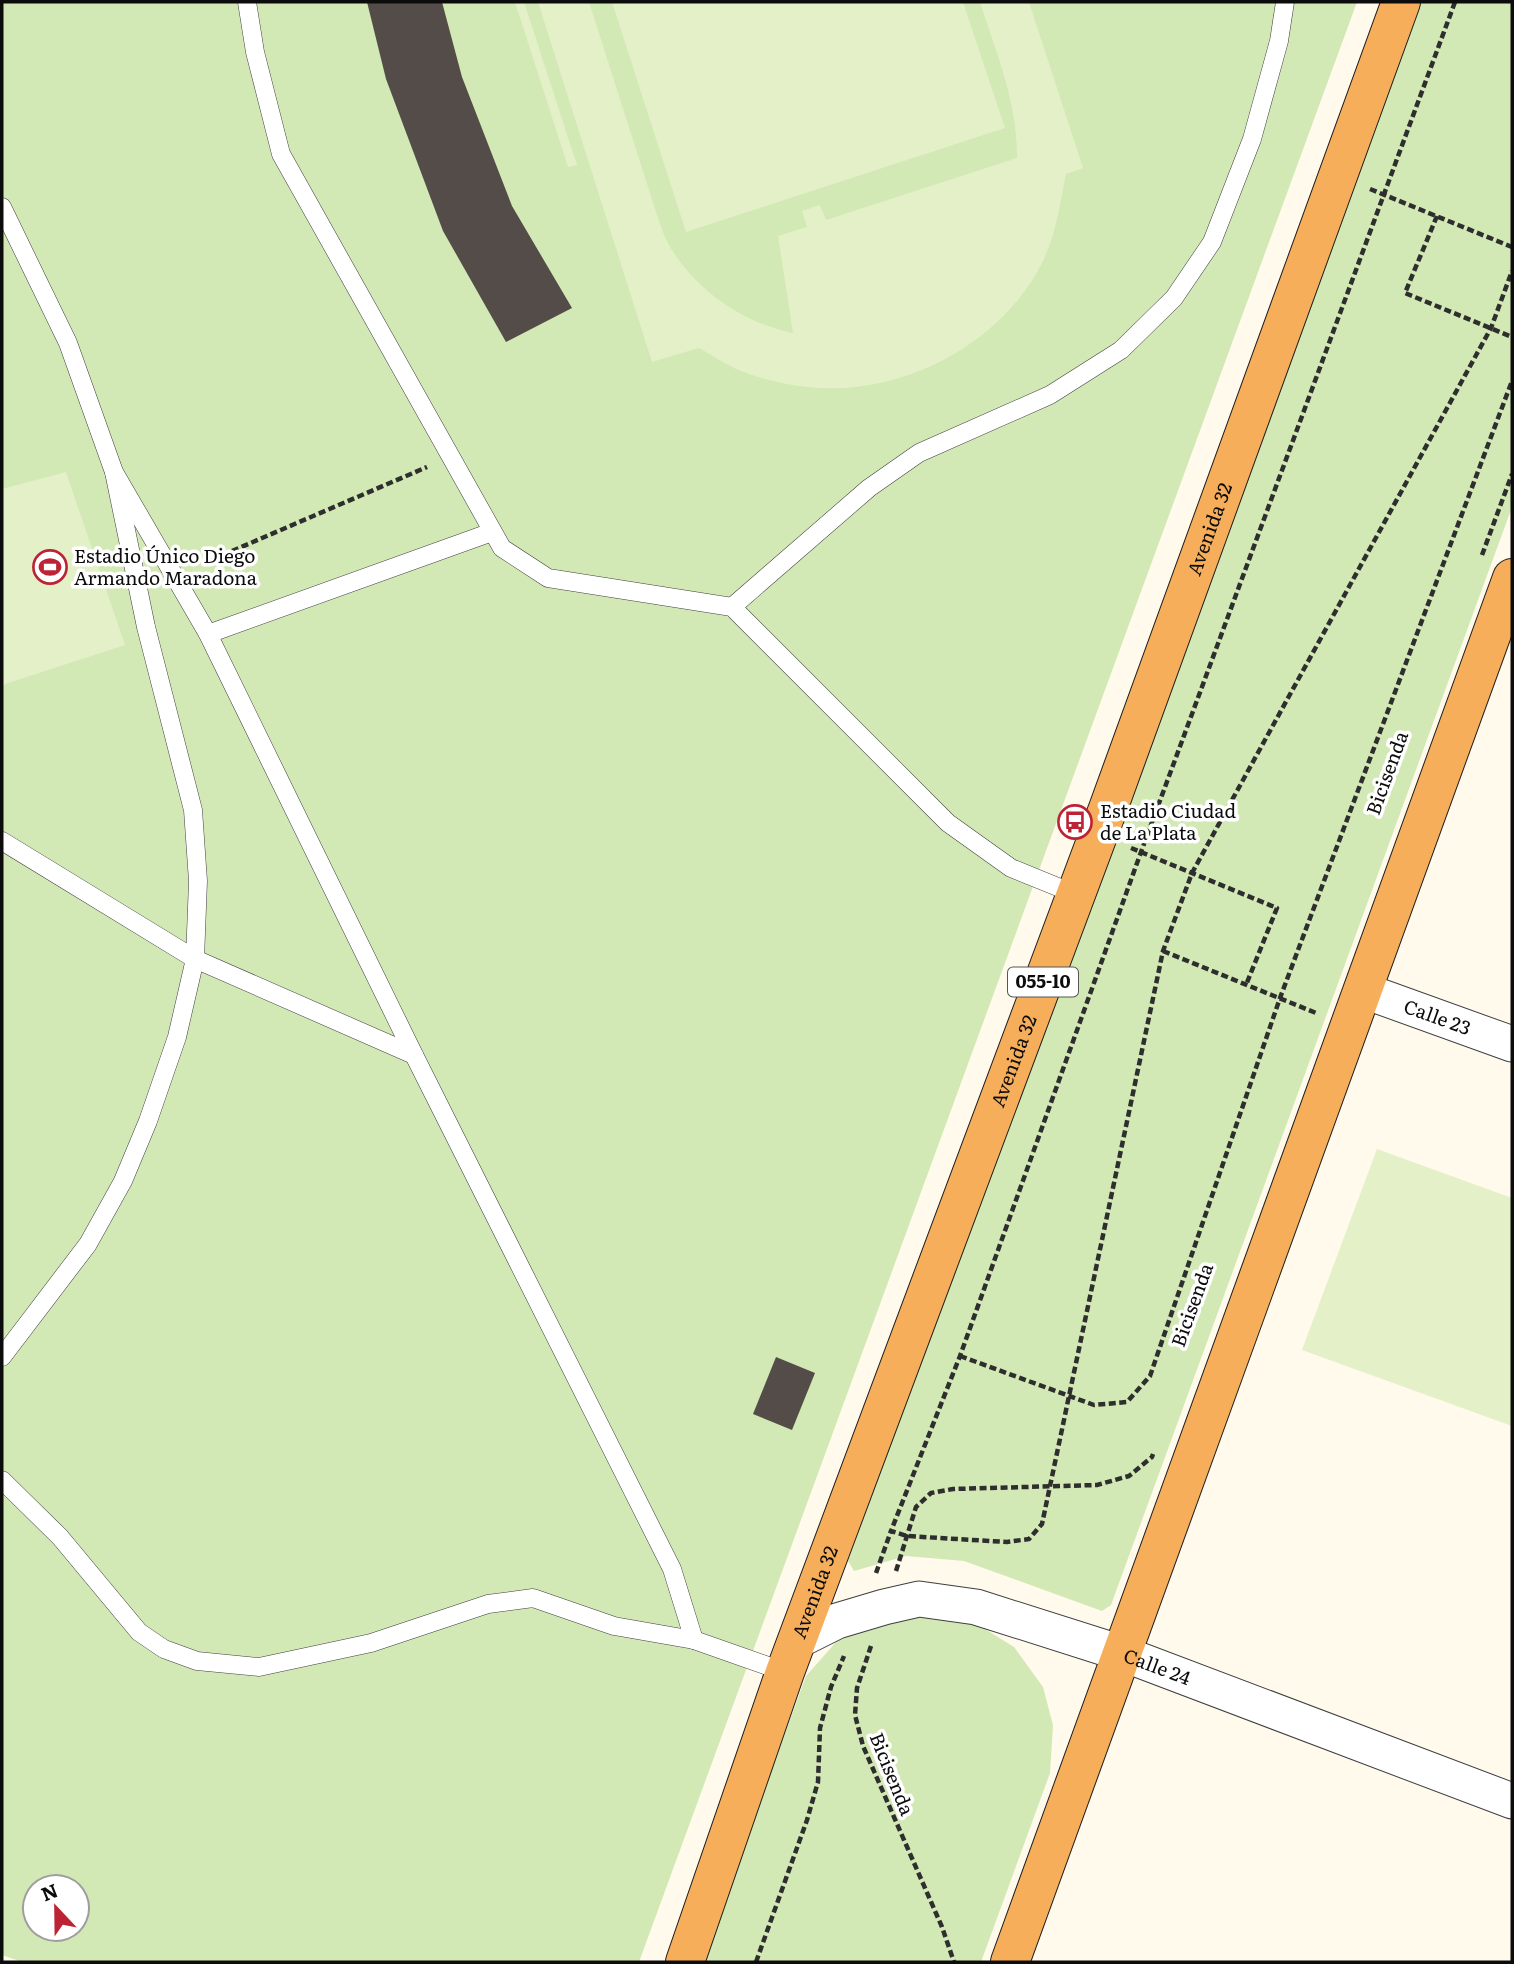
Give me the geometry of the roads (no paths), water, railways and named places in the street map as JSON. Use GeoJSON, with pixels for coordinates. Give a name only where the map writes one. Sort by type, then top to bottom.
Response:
{"type":"FeatureCollection","features":[{"type":"Feature","properties":{"kind":"highway","name":"Avenida 32"},"geometry":{"type":"LineString","coordinates":[[685,1962],[791,1657],[1098,835],[1401,2]]}},
{"type":"Feature","properties":{"kind":"highway"},"geometry":{"type":"LineString","coordinates":[[1010,1962],[1362,990],[1495,572]]}},
{"type":"Feature","properties":{"kind":"street","name":"Calle 23"},"geometry":{"type":"LineString","coordinates":[[1362,990],[1512,1044]]}},
{"type":"Feature","properties":{"kind":"street","name":"Calle 24"},"geometry":{"type":"LineString","coordinates":[[791,1657],[837,1621],[873,1610],[919,1599],[976,1607],[1121,1653],[1512,1801]]}},
{"type":"Feature","properties":{"kind":"lane"},"geometry":{"type":"LineString","coordinates":[[247,2],[255,52],[281,153],[502,548],[548,578],[732,607],[948,823],[1011,868],[1075,894]]}},
{"type":"Feature","properties":{"kind":"lane"},"geometry":{"type":"LineString","coordinates":[[732,607],[869,488],[919,453],[1049,395],[1121,350],[1174,298],[1212,242],[1252,139],[1279,41],[1285,2]]}},
{"type":"Feature","properties":{"kind":"lane"},"geometry":{"type":"LineString","coordinates":[[2,207],[68,343],[114,472],[146,626],[193,810],[198,881],[195,959],[177,1037],[148,1121],[123,1181],[88,1244],[2,1357]]}},
{"type":"Feature","properties":{"kind":"lane"},"geometry":{"type":"LineString","coordinates":[[114,472],[208,634],[414,1055],[672,1569],[694,1640]]}},
{"type":"Feature","properties":{"kind":"lane"},"geometry":{"type":"LineString","coordinates":[[208,634],[492,532]]}},
{"type":"Feature","properties":{"kind":"lane"},"geometry":{"type":"LineString","coordinates":[[2,841],[195,959],[414,1055]]}},
{"type":"Feature","properties":{"kind":"lane"},"geometry":{"type":"LineString","coordinates":[[2,1480],[60,1537],[139,1632],[164,1649],[197,1661],[259,1667],[371,1643],[488,1604],[533,1598],[614,1626],[791,1657]]}},
{"type":"Feature","properties":{"kind":"place","name":"Estadio Único Diego Armando Maradona"},"geometry":{"type":"Point","coordinates":[50,567]}},
{"type":"Feature","properties":{"kind":"place","name":"Estadio Ciudad de La Plata"},"geometry":{"type":"Point","coordinates":[1075,822]}}]}
